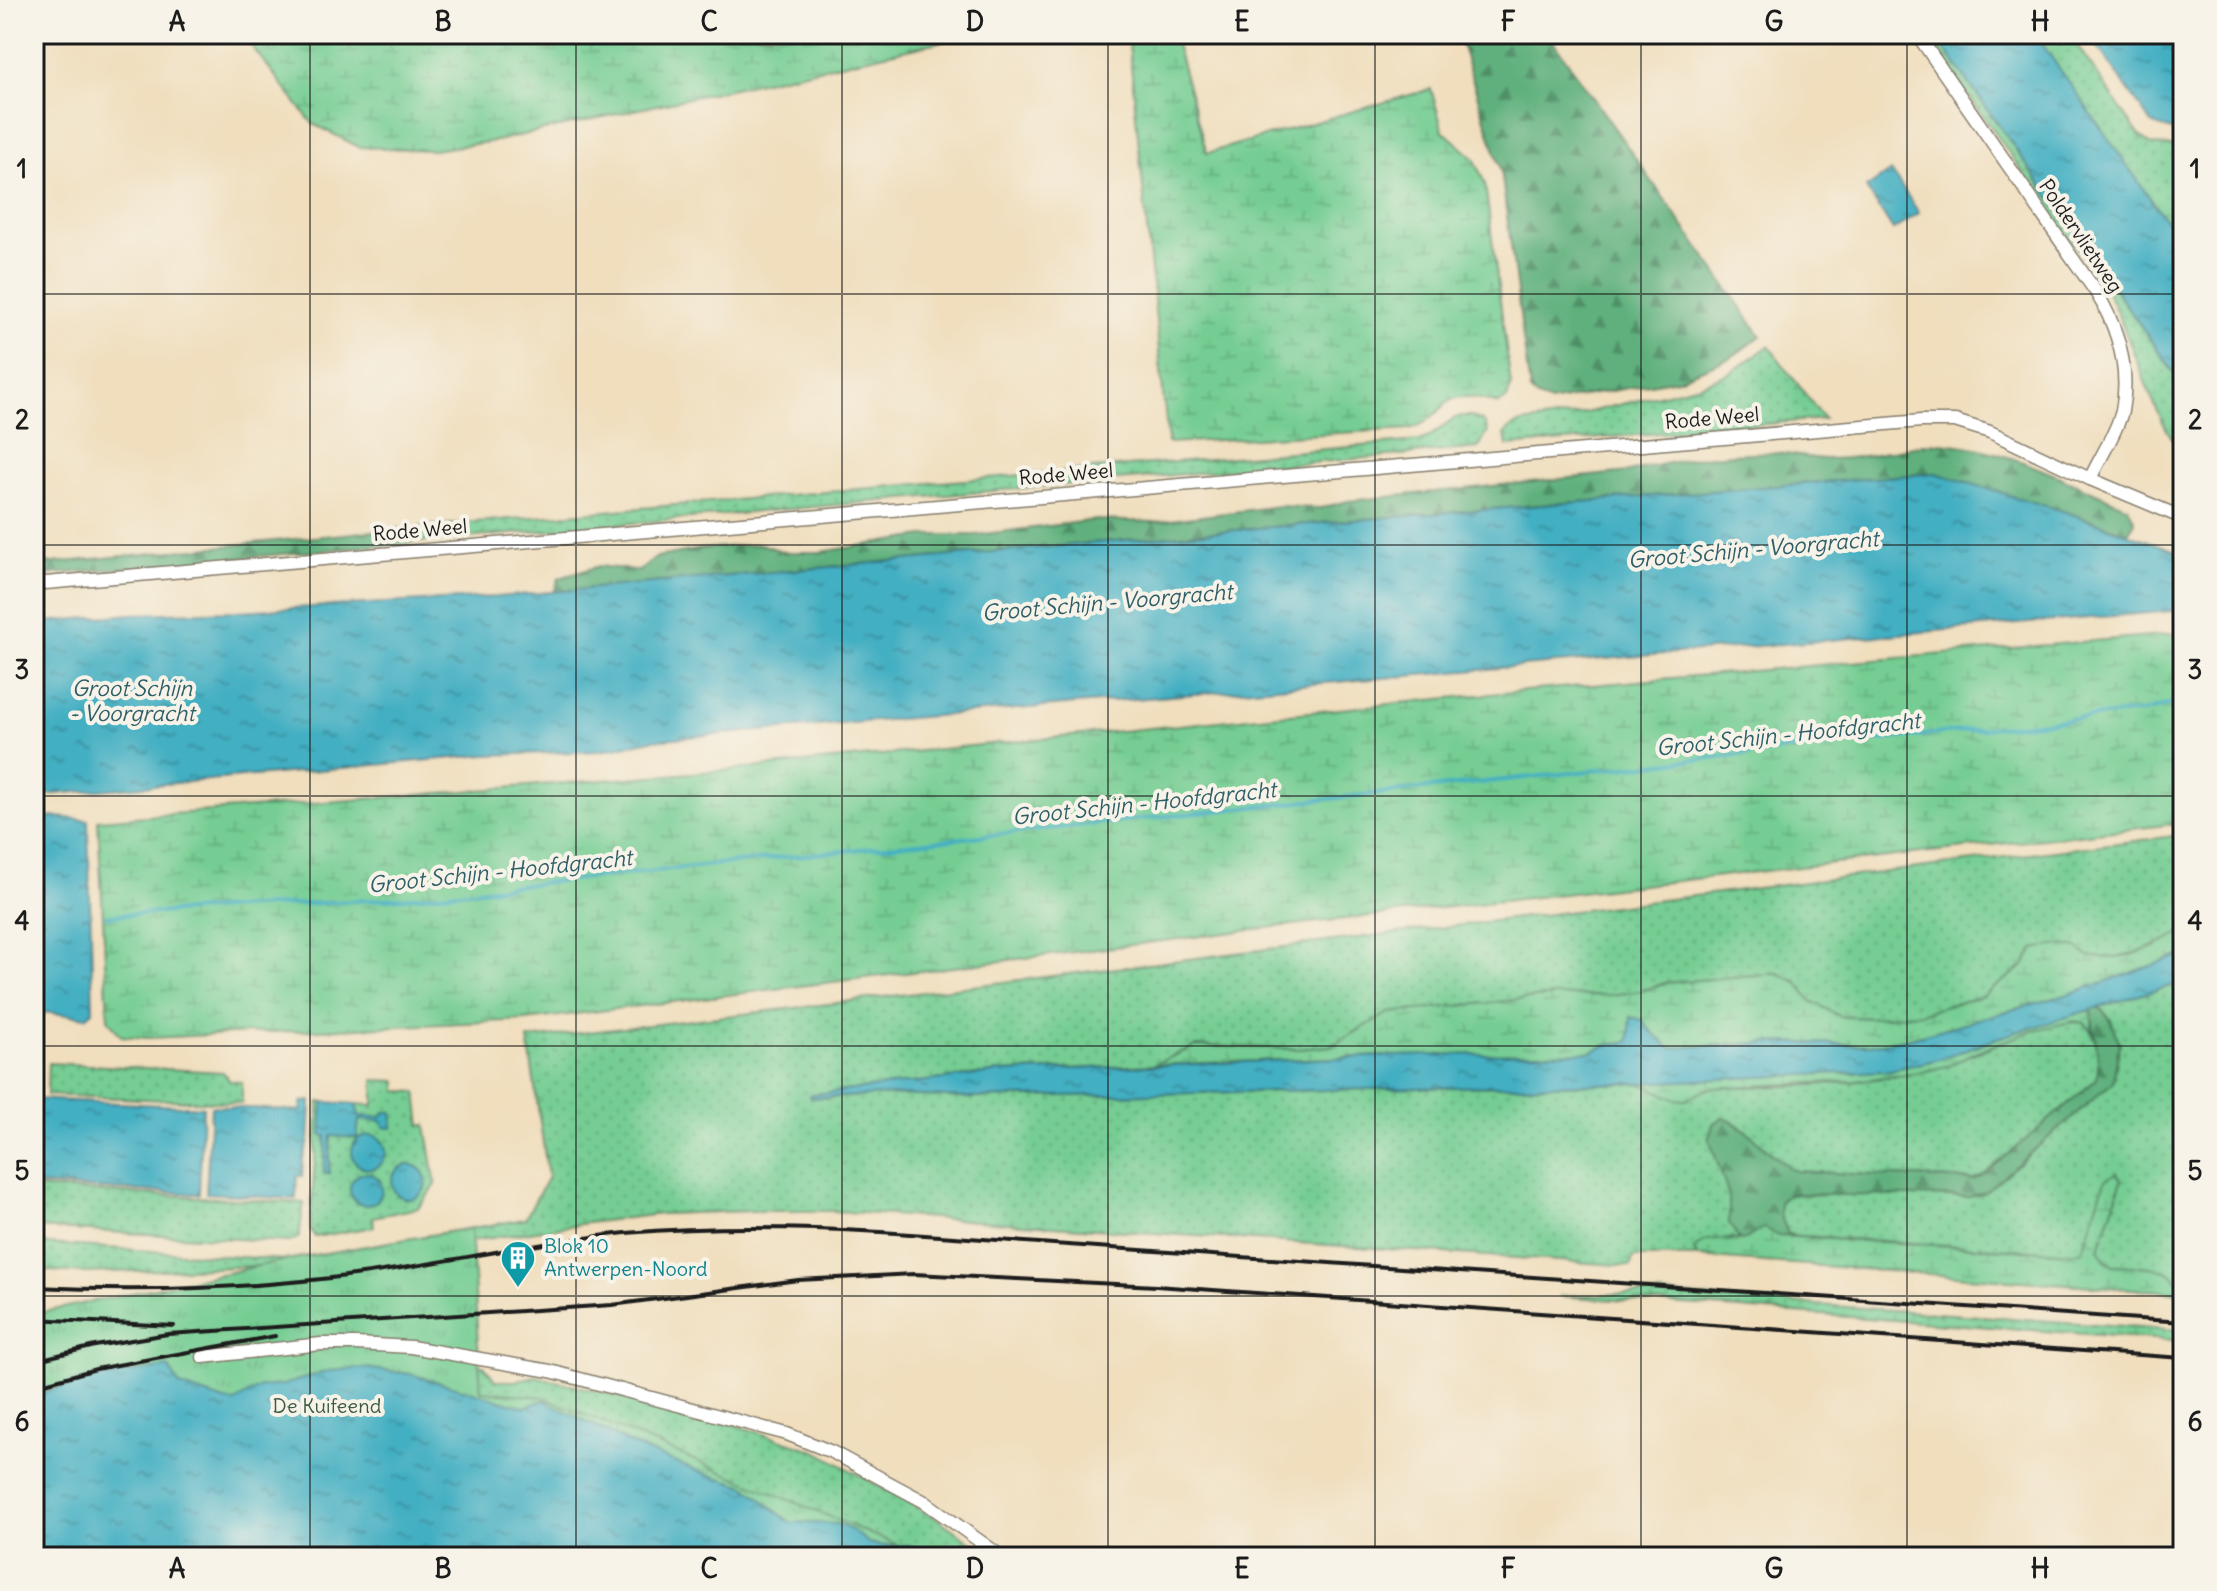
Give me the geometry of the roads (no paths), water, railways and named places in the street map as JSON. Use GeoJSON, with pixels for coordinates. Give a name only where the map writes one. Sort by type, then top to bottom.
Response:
{"type":"FeatureCollection","features":[{"type":"Feature","properties":{"kind":"street","name":"Poldervlietweg"},"geometry":{"type":"LineString","coordinates":[[1917,34],[2113,320],[2123,363],[2121,413],[2090,479]]}},
{"type":"Feature","properties":{"kind":"street","name":"Rode Weel"},"geometry":{"type":"LineString","coordinates":[[34,584],[1921,421],[1955,421],[1990,432],[2090,479]]}},
{"type":"Feature","properties":{"kind":"street"},"geometry":{"type":"LineString","coordinates":[[2090,479],[2183,518]]}},
{"type":"Feature","properties":{"kind":"street"},"geometry":{"type":"LineString","coordinates":[[203,1357],[321,1344],[356,1344],[411,1347],[564,1375],[787,1434],[832,1452],[925,1502],[1002,1557]]}},
{"type":"Feature","properties":{"kind":"water"},"geometry":{"type":"Polygon","coordinates":[[[1934,34],[2035,34],[2183,245],[2183,385],[1934,34]]]}},
{"type":"Feature","properties":{"kind":"water"},"geometry":{"type":"Polygon","coordinates":[[[2089,34],[2169,34],[2183,54],[2183,126],[2175,131],[2152,124],[2089,34]]]}},
{"type":"Feature","properties":{"kind":"water"},"geometry":{"type":"Polygon","coordinates":[[[1891,171],[1919,213],[1893,230],[1866,188],[1891,171]]]}},
{"type":"Feature","properties":{"kind":"water","name":"Groot Schijn - Voorgracht"},"geometry":{"type":"Polygon","coordinates":[[[1935,473],[2066,512],[2183,553],[2183,610],[652,740],[601,751],[486,755],[34,796],[34,623],[132,614],[496,597],[1258,528],[1935,473]]]}},
{"type":"Feature","properties":{"kind":"water"},"geometry":{"type":"Polygon","coordinates":[[[56,817],[88,820],[93,1011],[86,1017],[34,1011],[34,819],[56,817]]]}},
{"type":"Feature","properties":{"kind":"water"},"geometry":{"type":"Polygon","coordinates":[[[2183,955],[2183,982],[1994,1039],[1940,1059],[1885,1071],[1640,1083],[970,1098],[896,1095],[811,1098],[810,1095],[1001,1072],[1386,1056],[1591,1052],[1629,1041],[1631,1017],[1643,1020],[1670,1048],[1775,1042],[1870,1045],[1907,1039],[2066,995],[2183,955]]]}},
{"type":"Feature","properties":{"kind":"water"},"geometry":{"type":"Polygon","coordinates":[[[34,1099],[203,1107],[199,1194],[34,1185],[34,1099]]]}},
{"type":"Feature","properties":{"kind":"water"},"geometry":{"type":"Polygon","coordinates":[[[311,1101],[309,1141],[302,1176],[297,1176],[296,1199],[206,1193],[211,1106],[301,1111],[302,1102],[311,1101]]]}},
{"type":"Feature","properties":{"kind":"water"},"geometry":{"type":"Polygon","coordinates":[[[323,1102],[356,1104],[359,1116],[381,1117],[385,1112],[393,1112],[392,1128],[384,1127],[382,1121],[359,1120],[357,1138],[331,1136],[329,1174],[324,1174],[326,1136],[321,1135],[323,1102]]]}},
{"type":"Feature","properties":{"kind":"water"},"geometry":{"type":"Polygon","coordinates":[[[369,1135],[381,1140],[386,1152],[381,1164],[369,1169],[357,1164],[352,1152],[357,1140],[369,1135]]]}},
{"type":"Feature","properties":{"kind":"water"},"geometry":{"type":"Polygon","coordinates":[[[409,1165],[421,1170],[426,1182],[421,1194],[409,1199],[397,1194],[392,1182],[397,1170],[409,1165]]]}},
{"type":"Feature","properties":{"kind":"water"},"geometry":{"type":"Polygon","coordinates":[[[366,1173],[378,1177],[382,1189],[378,1201],[366,1205],[354,1201],[350,1189],[354,1177],[366,1173]]]}},
{"type":"Feature","properties":{"kind":"water","name":"De Kuifeend"},"geometry":{"type":"Polygon","coordinates":[[[168,1367],[180,1386],[235,1402],[260,1387],[283,1385],[328,1371],[365,1368],[411,1374],[524,1407],[544,1400],[633,1445],[694,1470],[745,1486],[790,1522],[838,1524],[869,1543],[909,1545],[942,1557],[34,1557],[34,1395],[94,1377],[168,1367]]]}},
{"type":"Feature","properties":{"kind":"waterway","name":"Groot Schijn - Hoofdgracht"},"geometry":{"type":"LineString","coordinates":[[106,916],[403,898],[2149,711],[2183,700]]}},
{"type":"Feature","properties":{"kind":"railway"},"geometry":{"type":"LineString","coordinates":[[34,1287],[157,1289],[280,1283],[362,1274],[626,1233],[785,1228],[881,1232],[2183,1322]]}},
{"type":"Feature","properties":{"kind":"railway"},"geometry":{"type":"LineString","coordinates":[[34,1361],[95,1346],[168,1334],[612,1305],[798,1280],[914,1274],[1156,1286],[2183,1358]]}},
{"type":"Feature","properties":{"kind":"railway"},"geometry":{"type":"LineString","coordinates":[[34,1319],[174,1326]]}},
{"type":"Feature","properties":{"kind":"railway"},"geometry":{"type":"LineString","coordinates":[[34,1386],[96,1369],[275,1336]]}},
{"type":"Feature","properties":{"kind":"place","name":"Blok 10 Antwerpen-Noord"},"geometry":{"type":"Point","coordinates":[518,1289]}}]}
